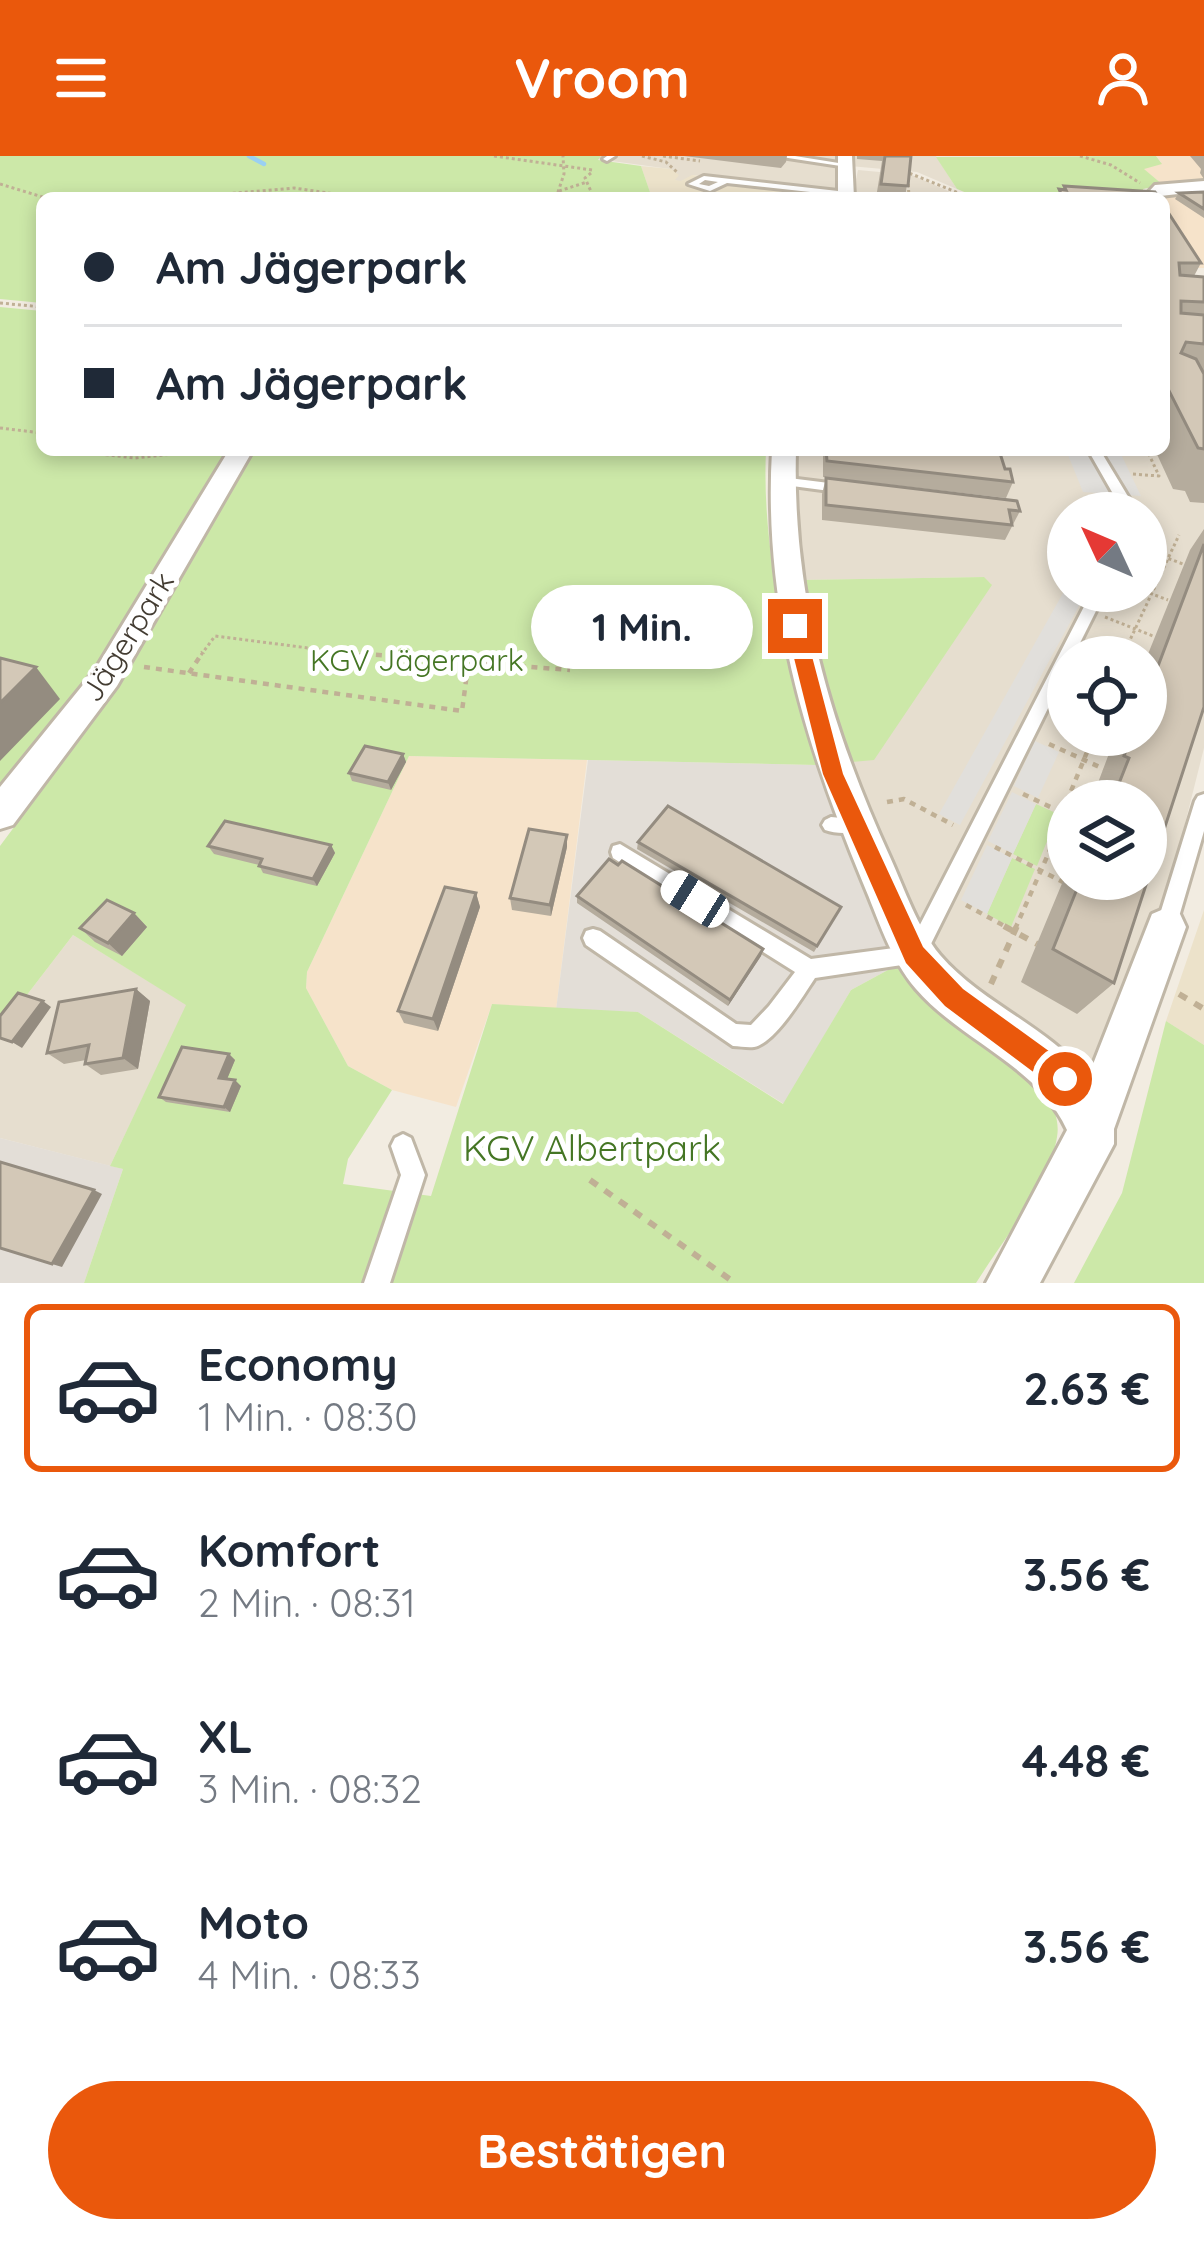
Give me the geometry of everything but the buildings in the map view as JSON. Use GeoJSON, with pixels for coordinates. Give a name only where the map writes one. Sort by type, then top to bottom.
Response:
{"type":"FeatureCollection","features":[{"type":"Feature","properties":{"kind":"street"},"geometry":{"type":"LineString","coordinates":[[1163,192],[1204,186]]}},
{"type":"Feature","properties":{"kind":"street","name":"Jägerpark"},"geometry":{"type":"LineString","coordinates":[[0,814],[115,663],[238,456]]}},
{"type":"Feature","properties":{"kind":"street"},"geometry":{"type":"LineString","coordinates":[[782,466],[788,587],[802,664],[844,825],[915,955],[954,997],[1065,1079],[1091,1129]]}},
{"type":"Feature","properties":{"kind":"street"},"geometry":{"type":"LineString","coordinates":[[1012,1283],[1090,1144],[1091,1129],[1166,927]]}},
{"type":"Feature","properties":{"kind":"lane"},"geometry":{"type":"LineString","coordinates":[[779,156],[847,164]]}},
{"type":"Feature","properties":{"kind":"lane"},"geometry":{"type":"LineString","coordinates":[[725,181],[814,192]]}},
{"type":"Feature","properties":{"kind":"lane"},"geometry":{"type":"LineString","coordinates":[[1097,456],[1118,492]]}},
{"type":"Feature","properties":{"kind":"lane"},"geometry":{"type":"LineString","coordinates":[[782,466],[869,492]]}},
{"type":"Feature","properties":{"kind":"lane"},"geometry":{"type":"LineString","coordinates":[[620,853],[809,969],[915,955],[1088,612]]}},
{"type":"Feature","properties":{"kind":"lane"},"geometry":{"type":"LineString","coordinates":[[1166,927],[1204,801]]}},
{"type":"Feature","properties":{"kind":"lane"},"geometry":{"type":"LineString","coordinates":[[592,938],[733,1035],[754,1036],[777,1014],[809,969]]}},
{"type":"Feature","properties":{"kind":"lane"},"geometry":{"type":"LineString","coordinates":[[377,1283],[413,1174],[403,1146]]}},
{"type":"Feature","properties":{"kind":"path"},"geometry":{"type":"LineString","coordinates":[[494,156],[594,171],[585,178],[591,192]]}},
{"type":"Feature","properties":{"kind":"path"},"geometry":{"type":"LineString","coordinates":[[559,191],[563,156]]}},
{"type":"Feature","properties":{"kind":"path"},"geometry":{"type":"LineString","coordinates":[[642,156],[672,166],[678,171],[677,180]]}},
{"type":"Feature","properties":{"kind":"path"},"geometry":{"type":"LineString","coordinates":[[1080,156],[1154,192]]}},
{"type":"Feature","properties":{"kind":"path"},"geometry":{"type":"LineString","coordinates":[[847,164],[910,178],[909,192]]}},
{"type":"Feature","properties":{"kind":"path"},"geometry":{"type":"LineString","coordinates":[[903,171],[956,192]]}},
{"type":"Feature","properties":{"kind":"path"},"geometry":{"type":"LineString","coordinates":[[559,191],[586,182]]}},
{"type":"Feature","properties":{"kind":"path"},"geometry":{"type":"LineString","coordinates":[[0,184],[36,195]]}},
{"type":"Feature","properties":{"kind":"path"},"geometry":{"type":"LineString","coordinates":[[247,192],[292,188],[341,192]]}},
{"type":"Feature","properties":{"kind":"path"},"geometry":{"type":"LineString","coordinates":[[0,303],[36,306]]}},
{"type":"Feature","properties":{"kind":"path"},"geometry":{"type":"LineString","coordinates":[[0,428],[36,433]]}},
{"type":"Feature","properties":{"kind":"path"},"geometry":{"type":"LineString","coordinates":[[1133,474],[1159,476],[1150,456]]}},
{"type":"Feature","properties":{"kind":"path"},"geometry":{"type":"LineString","coordinates":[[1179,535],[1168,558],[1183,564]]}},
{"type":"Feature","properties":{"kind":"path"},"geometry":{"type":"LineString","coordinates":[[1092,612],[1153,636]]}},
{"type":"Feature","properties":{"kind":"path"},"geometry":{"type":"LineString","coordinates":[[1132,636],[1141,612]]}},
{"type":"Feature","properties":{"kind":"path"},"geometry":{"type":"LineString","coordinates":[[189,674],[215,636],[468,666],[570,670]]}},
{"type":"Feature","properties":{"kind":"path"},"geometry":{"type":"LineString","coordinates":[[115,663],[461,711],[468,666]]}},
{"type":"Feature","properties":{"kind":"path"},"geometry":{"type":"LineString","coordinates":[[1027,734],[1104,769]]}},
{"type":"Feature","properties":{"kind":"path"},"geometry":{"type":"LineString","coordinates":[[1077,780],[1085,756]]}},
{"type":"Feature","properties":{"kind":"path"},"geometry":{"type":"LineString","coordinates":[[1001,784],[1047,806]]}},
{"type":"Feature","properties":{"kind":"path"},"geometry":{"type":"LineString","coordinates":[[887,802],[904,800],[1047,874]]}},
{"type":"Feature","properties":{"kind":"path"},"geometry":{"type":"LineString","coordinates":[[994,975],[1047,857]]}},
{"type":"Feature","properties":{"kind":"path"},"geometry":{"type":"LineString","coordinates":[[982,914],[1037,944]]}},
{"type":"Feature","properties":{"kind":"path"},"geometry":{"type":"LineString","coordinates":[[590,1180],[735,1283]]}},
{"type":"Feature","properties":{"kind":"shaded area"},"geometry":{"type":"Polygon","coordinates":[[[936,156],[957,189],[917,172],[838,165],[836,192],[693,175],[681,182],[673,180],[670,169],[597,159],[936,156]]]}},
{"type":"Feature","properties":{"kind":"shaded area"},"geometry":{"type":"Polygon","coordinates":[[[1156,156],[1204,156],[1204,268],[1196,268],[1170,218],[1170,192],[1142,168],[1161,162],[1156,156]]]}},
{"type":"Feature","properties":{"kind":"shaded area"},"geometry":{"type":"Polygon","coordinates":[[[641,166],[671,169],[679,175],[675,180],[681,181],[692,175],[836,192],[650,192],[641,166]]]}},
{"type":"Feature","properties":{"kind":"shaded area"},"geometry":{"type":"Polygon","coordinates":[[[858,170],[912,175],[950,192],[853,192],[858,170]]]}},
{"type":"Feature","properties":{"kind":"shaded area"},"geometry":{"type":"Polygon","coordinates":[[[1204,411],[1204,748],[1167,895],[1167,780],[1047,780],[1047,900],[1166,900],[1098,1078],[962,985],[933,954],[841,763],[991,584],[983,577],[799,580],[792,494],[796,456],[1170,456],[1170,444],[1204,411]]]}},
{"type":"Feature","properties":{"kind":"shaded area"},"geometry":{"type":"Polygon","coordinates":[[[1068,456],[1122,456],[1139,492],[1083,492],[1068,456]]]}},
{"type":"Feature","properties":{"kind":"shaded area"},"geometry":{"type":"Polygon","coordinates":[[[1052,612],[1076,612],[1063,636],[1047,636],[1047,665],[960,825],[939,814],[1052,612]]]}},
{"type":"Feature","properties":{"kind":"shaded area"},"geometry":{"type":"Polygon","coordinates":[[[1035,741],[1047,746],[1047,756],[1057,756],[1038,798],[1014,786],[1035,741]]]}},
{"type":"Feature","properties":{"kind":"shaded area"},"geometry":{"type":"Polygon","coordinates":[[[409,756],[587,760],[556,1010],[492,1004],[456,1107],[392,1090],[348,1066],[306,988],[307,972],[409,756]]]}},
{"type":"Feature","properties":{"kind":"shaded area"},"geometry":{"type":"Polygon","coordinates":[[[588,760],[817,765],[899,964],[851,990],[784,1104],[638,1012],[556,1010],[588,760]]]}},
{"type":"Feature","properties":{"kind":"shaded area"},"geometry":{"type":"Polygon","coordinates":[[[1012,792],[1036,804],[1013,854],[988,841],[1012,792]]]}},
{"type":"Feature","properties":{"kind":"shaded area"},"geometry":{"type":"Polygon","coordinates":[[[987,845],[1012,858],[987,914],[961,900],[987,845]]]}},
{"type":"Feature","properties":{"kind":"shaded area"},"geometry":{"type":"Polygon","coordinates":[[[1204,910],[1204,1045],[1166,1021],[1204,910]]]}},
{"type":"Feature","properties":{"kind":"shaded area"},"geometry":{"type":"Polygon","coordinates":[[[73,935],[187,1005],[110,1166],[0,1138],[0,1030],[73,935]]]}},
{"type":"Feature","properties":{"kind":"shaded area"},"geometry":{"type":"Polygon","coordinates":[[[0,1138],[123,1169],[84,1283],[0,1283],[0,1138]]]}},
{"type":"Feature","properties":{"kind":"green space"},"geometry":{"type":"Polygon","coordinates":[[[0,156],[601,156],[598,160],[641,166],[650,192],[36,192],[36,302],[0,299],[0,156]]]}},
{"type":"Feature","properties":{"kind":"green space"},"geometry":{"type":"Polygon","coordinates":[[[1156,156],[1162,164],[1144,169],[1163,185],[1143,192],[964,192],[957,189],[936,157],[1156,156]]]}},
{"type":"Feature","properties":{"kind":"green space"},"geometry":{"type":"Polygon","coordinates":[[[0,307],[36,310],[36,456],[229,456],[95,678],[0,791],[0,307]]]}},
{"type":"Feature","properties":{"kind":"green space"},"geometry":{"type":"Polygon","coordinates":[[[246,456],[766,456],[773,570],[817,765],[409,756],[307,972],[306,988],[348,1066],[392,1090],[348,1159],[343,1184],[431,1196],[492,1004],[638,1012],[783,1104],[851,990],[899,964],[934,1008],[1031,1079],[1056,1116],[1057,1137],[1045,1173],[976,1283],[84,1283],[123,1169],[110,1166],[186,1005],[73,935],[0,1030],[0,846],[99,713],[190,543],[246,456]]]}},
{"type":"Feature","properties":{"kind":"green space"},"geometry":{"type":"Polygon","coordinates":[[[984,577],[992,585],[874,760],[841,763],[799,580],[984,577]]]}},
{"type":"Feature","properties":{"kind":"green space"},"geometry":{"type":"Polygon","coordinates":[[[1036,804],[1047,809],[1047,841],[1037,866],[1013,854],[1036,804]]]}},
{"type":"Feature","properties":{"kind":"green space"},"geometry":{"type":"Polygon","coordinates":[[[1012,858],[1035,869],[1011,927],[987,914],[1012,858]]]}},
{"type":"Feature","properties":{"kind":"green space"},"geometry":{"type":"Polygon","coordinates":[[[1166,1021],[1204,1045],[1204,1283],[1074,1283],[1122,1193],[1166,1021]]]}},
{"type":"Feature","properties":{"kind":"waterway"},"geometry":{"type":"LineString","coordinates":[[249,156],[264,164]]}},
{"type":"Feature","properties":{"kind":"route"},"geometry":{"type":"LineString","coordinates":[[795,626],[833,774],[915,955],[954,997],[1065,1079]]}},
{"type":"Feature","properties":{"kind":"park label","name":"KGV Jägerpark"},"geometry":{"type":"Point","coordinates":[417,661]}},
{"type":"Feature","properties":{"kind":"park label","name":"KGV Albertpark"},"geometry":{"type":"Point","coordinates":[592,1148]}}]}
